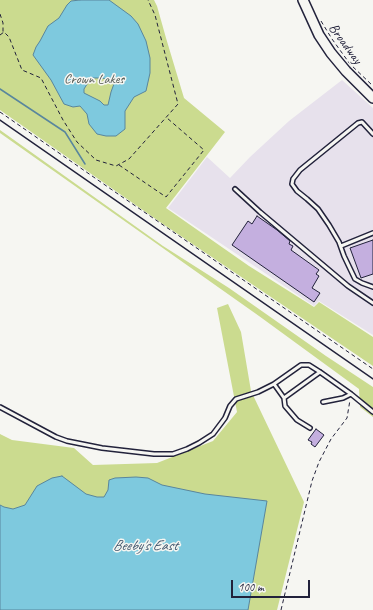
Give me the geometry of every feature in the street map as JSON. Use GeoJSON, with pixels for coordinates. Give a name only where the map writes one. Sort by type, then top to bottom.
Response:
{"type":"FeatureCollection","features":[{"type":"Feature","properties":{"kind":"main road","name":"Broadway"},"geometry":{"type":"LineString","coordinates":[[303,0],[319,35],[331,53],[346,71],[373,98]]}},
{"type":"Feature","properties":{"kind":"lane"},"geometry":{"type":"LineString","coordinates":[[373,134],[362,122],[358,123],[300,170],[293,178],[292,184],[318,209],[330,225],[355,279],[373,287]]}},
{"type":"Feature","properties":{"kind":"lane"},"geometry":{"type":"LineString","coordinates":[[235,189],[348,286],[373,303]]}},
{"type":"Feature","properties":{"kind":"lane"},"geometry":{"type":"LineString","coordinates":[[341,246],[373,233]]}},
{"type":"Feature","properties":{"kind":"lane"},"geometry":{"type":"LineString","coordinates":[[0,407],[67,442],[154,454],[173,454],[187,449],[213,434],[225,418],[230,406],[236,399],[258,392],[274,384],[301,365],[309,365],[351,394],[373,412]]}},
{"type":"Feature","properties":{"kind":"lane"},"geometry":{"type":"LineString","coordinates":[[284,398],[320,372]]}},
{"type":"Feature","properties":{"kind":"lane"},"geometry":{"type":"LineString","coordinates":[[274,384],[284,398],[285,406],[297,420],[310,428]]}},
{"type":"Feature","properties":{"kind":"lane"},"geometry":{"type":"LineString","coordinates":[[323,402],[343,398],[351,394]]}},
{"type":"Feature","properties":{"kind":"path"},"geometry":{"type":"LineString","coordinates":[[0,14],[4,32],[9,37],[22,70],[41,78],[63,120],[77,142],[96,160],[116,166],[129,159],[178,104],[154,15],[148,0]]}},
{"type":"Feature","properties":{"kind":"path"},"geometry":{"type":"LineString","coordinates":[[319,18],[350,64],[373,86]]}},
{"type":"Feature","properties":{"kind":"path"},"geometry":{"type":"LineString","coordinates":[[0,35],[4,32]]}},
{"type":"Feature","properties":{"kind":"path"},"geometry":{"type":"LineString","coordinates":[[0,112],[373,369]]}},
{"type":"Feature","properties":{"kind":"path"},"geometry":{"type":"LineString","coordinates":[[118,165],[166,197],[204,150],[166,118]]}},
{"type":"Feature","properties":{"kind":"path"},"geometry":{"type":"LineString","coordinates":[[281,610],[312,481],[318,462],[331,439],[347,418],[351,394]]}},
{"type":"Feature","properties":{"kind":"shaded area"},"geometry":{"type":"Polygon","coordinates":[[[342,80],[373,108],[373,335],[319,301],[314,306],[168,208],[207,157],[230,178],[250,157],[289,121],[342,80]]]}},
{"type":"Feature","properties":{"kind":"green space","name":"Crown Lakes"},"geometry":{"type":"Polygon","coordinates":[[[0,0],[154,0],[184,98],[225,132],[166,208],[249,266],[314,307],[319,302],[373,337],[373,366],[157,220],[0,110],[0,0]]]}},
{"type":"Feature","properties":{"kind":"green space"},"geometry":{"type":"Polygon","coordinates":[[[0,130],[163,246],[229,288],[373,387],[373,417],[360,407],[359,389],[259,316],[0,133],[0,130]]]}},
{"type":"Feature","properties":{"kind":"green space","name":"Beeby's East"},"geometry":{"type":"Polygon","coordinates":[[[228,304],[241,332],[251,391],[304,502],[277,610],[0,610],[0,434],[12,440],[74,448],[93,465],[157,463],[213,441],[237,412],[217,308],[228,304]]]}},
{"type":"Feature","properties":{"kind":"water"},"geometry":{"type":"Polygon","coordinates":[[[109,0],[131,16],[138,24],[146,41],[150,58],[150,73],[146,91],[134,97],[125,111],[125,129],[116,136],[97,134],[89,124],[87,114],[80,106],[73,107],[64,104],[51,80],[33,55],[48,26],[59,18],[71,1],[109,0]],[[91,78],[84,89],[84,93],[100,101],[104,105],[108,105],[115,81],[91,78]]]}},
{"type":"Feature","properties":{"kind":"water","name":"Beeby's East"},"geometry":{"type":"Polygon","coordinates":[[[62,476],[86,494],[97,497],[104,497],[108,490],[109,480],[115,478],[136,477],[148,478],[162,485],[205,494],[267,501],[248,610],[0,610],[0,505],[13,509],[25,505],[37,486],[52,478],[62,476]]]}},
{"type":"Feature","properties":{"kind":"building"},"geometry":{"type":"Polygon","coordinates":[[[257,216],[290,241],[289,244],[293,246],[291,250],[319,270],[316,274],[319,276],[312,288],[320,293],[314,302],[232,245],[248,221],[252,224],[257,216]]]}},
{"type":"Feature","properties":{"kind":"building"},"geometry":{"type":"Polygon","coordinates":[[[373,240],[373,274],[361,278],[350,248],[373,240]]]}},
{"type":"Feature","properties":{"kind":"building"},"geometry":{"type":"Polygon","coordinates":[[[316,429],[324,435],[315,447],[311,444],[312,442],[308,440],[316,429]]]}},
{"type":"Feature","properties":{"kind":"waterway"},"geometry":{"type":"LineString","coordinates":[[0,89],[65,132],[85,164]]}},
{"type":"Feature","properties":{"kind":"railway"},"geometry":{"type":"LineString","coordinates":[[0,120],[373,379]]}}]}
